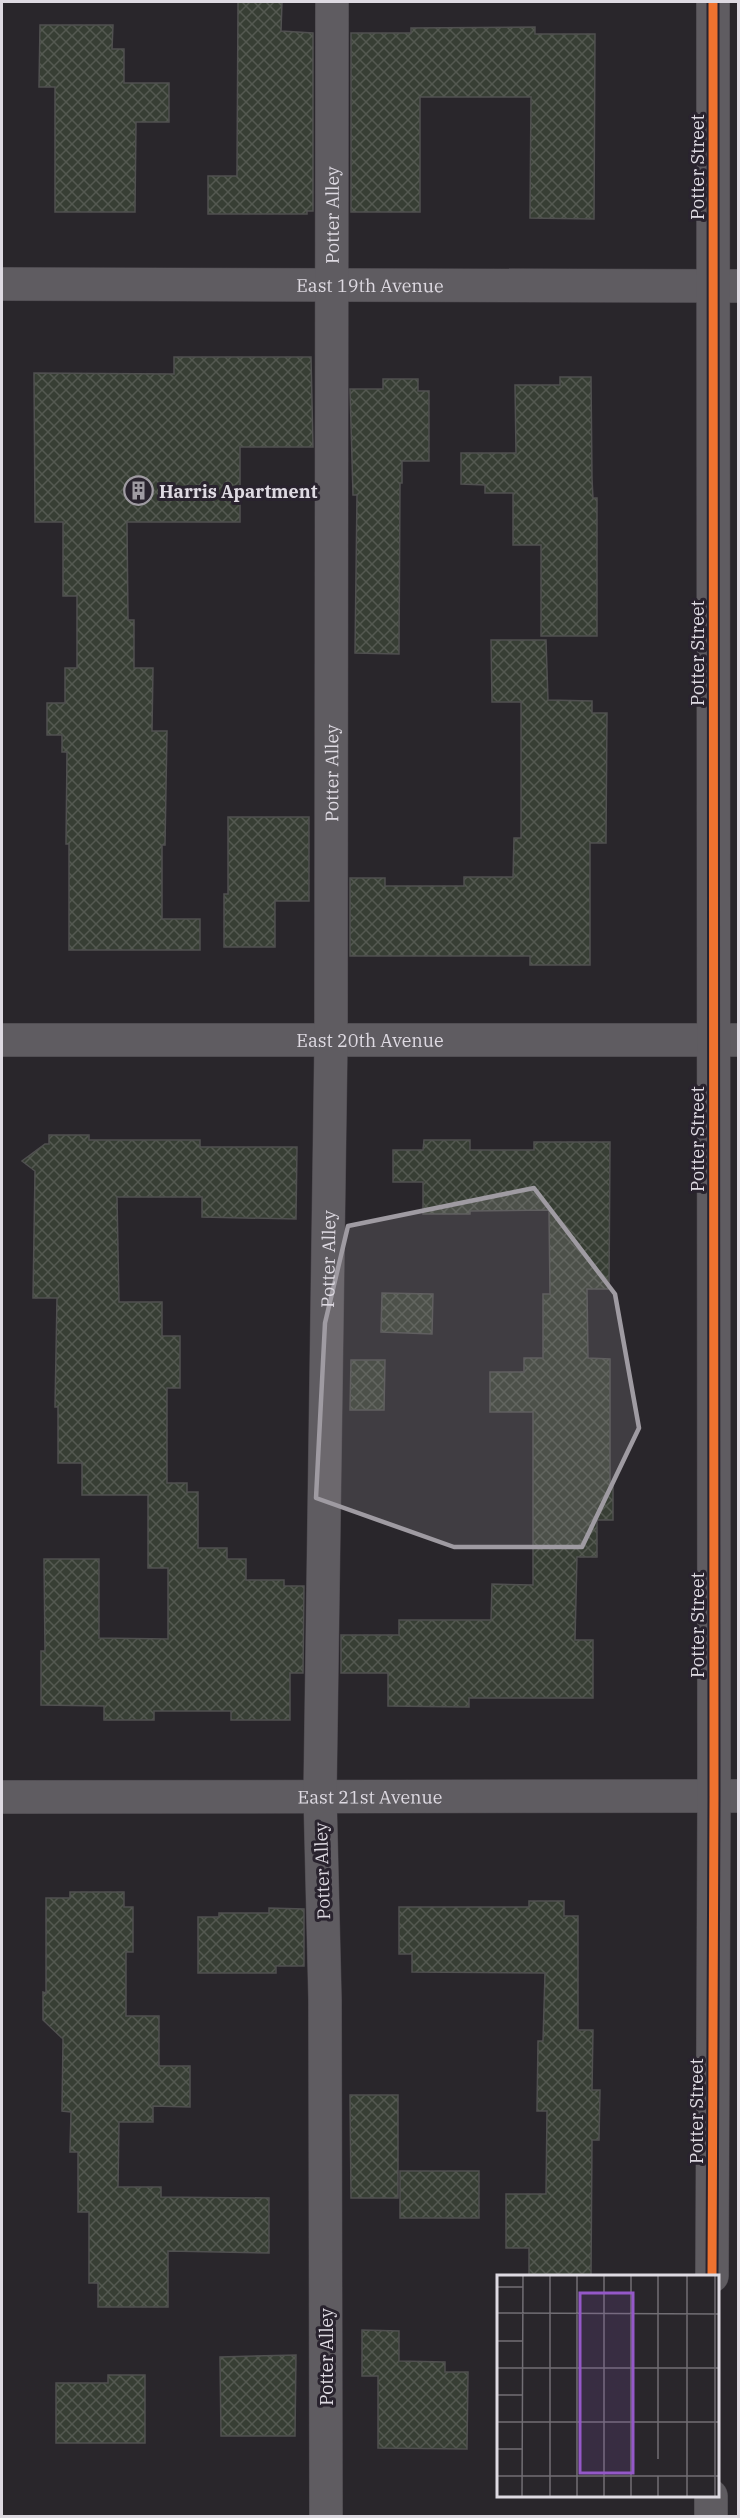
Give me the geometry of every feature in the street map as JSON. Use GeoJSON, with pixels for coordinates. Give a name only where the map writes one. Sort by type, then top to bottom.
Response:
{"type":"FeatureCollection","features":[{"type":"Feature","properties":{"kind":"street","name":"Potter Alley"},"geometry":{"type":"LineString","coordinates":[[326,2517],[325,2000],[320,1795],[331,1040],[332,2]]}},
{"type":"Feature","properties":{"kind":"street","name":"Potter Street"},"geometry":{"type":"LineString","coordinates":[[712,2275],[726,1796],[726,286],[713,2]]}},
{"type":"Feature","properties":{"kind":"street","name":"East 19th Avenue"},"geometry":{"type":"LineString","coordinates":[[2,284],[726,286]]}},
{"type":"Feature","properties":{"kind":"street","name":"East 20th Avenue"},"geometry":{"type":"LineString","coordinates":[[2,1040],[726,1040]]}},
{"type":"Feature","properties":{"kind":"street","name":"East 21st Avenue"},"geometry":{"type":"LineString","coordinates":[[2,1797],[726,1796]]}},
{"type":"Feature","properties":{"kind":"street"},"geometry":{"type":"LineString","coordinates":[[711,2497],[711,2517]]}},
{"type":"Feature","properties":{"kind":"highlighted area"},"geometry":{"type":"Polygon","coordinates":[[[534,1188],[615,1294],[639,1428],[582,1547],[454,1547],[316,1498],[325,1323],[348,1226],[534,1188]]]}},
{"type":"Feature","properties":{"kind":"building"},"geometry":{"type":"Polygon","coordinates":[[[238,2],[282,2],[281,31],[313,33],[313,211],[307,211],[307,214],[208,214],[208,176],[237,176],[238,2]]]}},
{"type":"Feature","properties":{"kind":"building"},"geometry":{"type":"Polygon","coordinates":[[[40,25],[113,25],[112,49],[124,49],[124,83],[169,83],[169,122],[136,122],[135,212],[55,212],[55,87],[39,87],[40,25]]]}},
{"type":"Feature","properties":{"kind":"building"},"geometry":{"type":"Polygon","coordinates":[[[535,27],[535,34],[595,34],[594,219],[530,218],[531,97],[420,97],[420,212],[351,212],[351,33],[411,33],[411,28],[535,27]]]}},
{"type":"Feature","properties":{"kind":"building"},"geometry":{"type":"Polygon","coordinates":[[[174,357],[311,357],[313,447],[240,447],[240,522],[127,522],[128,620],[134,620],[134,668],[153,668],[152,731],[167,731],[165,845],[162,845],[162,919],[200,919],[200,950],[69,950],[69,844],[66,844],[67,752],[62,752],[62,735],[47,735],[47,703],[65,703],[65,668],[77,668],[77,596],[63,596],[63,522],[35,522],[34,373],[174,374],[174,357]]]}},
{"type":"Feature","properties":{"kind":"building"},"geometry":{"type":"Polygon","coordinates":[[[560,377],[591,377],[592,479],[593,498],[597,498],[597,636],[541,636],[541,545],[513,545],[513,493],[485,493],[485,485],[461,484],[461,453],[516,453],[515,385],[560,385],[560,377]]]}},
{"type":"Feature","properties":{"kind":"building"},"geometry":{"type":"Polygon","coordinates":[[[383,379],[418,379],[418,391],[429,391],[429,461],[402,461],[399,654],[355,653],[357,495],[353,495],[350,389],[383,389],[383,379]]]}},
{"type":"Feature","properties":{"kind":"building"},"geometry":{"type":"Polygon","coordinates":[[[491,640],[546,640],[548,700],[592,701],[592,713],[607,713],[606,843],[590,843],[590,965],[530,965],[530,956],[350,956],[350,878],[385,878],[385,886],[464,886],[464,877],[513,877],[514,838],[521,838],[521,702],[492,702],[491,640]]]}},
{"type":"Feature","properties":{"kind":"building"},"geometry":{"type":"Polygon","coordinates":[[[228,817],[309,817],[309,901],[275,901],[275,947],[224,947],[224,894],[228,894],[228,817]]]}},
{"type":"Feature","properties":{"kind":"building"},"geometry":{"type":"Polygon","coordinates":[[[49,1135],[89,1135],[89,1140],[200,1140],[200,1147],[297,1147],[296,1219],[202,1217],[202,1197],[117,1197],[119,1302],[162,1302],[162,1336],[180,1336],[180,1388],[167,1388],[167,1483],[187,1483],[187,1492],[198,1492],[198,1548],[227,1548],[227,1559],[246,1559],[246,1580],[284,1580],[284,1586],[304,1586],[303,1673],[290,1673],[290,1720],[231,1720],[231,1711],[154,1711],[154,1720],[104,1720],[104,1706],[41,1705],[41,1651],[45,1651],[44,1559],[99,1559],[99,1638],[168,1639],[168,1568],[148,1568],[148,1495],[82,1495],[82,1463],[58,1463],[58,1407],[55,1407],[57,1298],[33,1298],[35,1171],[22,1161],[45,1144],[49,1144],[49,1135]]]}},
{"type":"Feature","properties":{"kind":"building"},"geometry":{"type":"Polygon","coordinates":[[[424,1140],[470,1140],[470,1150],[534,1150],[534,1142],[610,1142],[609,1289],[587,1289],[588,1358],[610,1359],[610,1484],[613,1484],[613,1520],[597,1520],[597,1557],[577,1557],[575,1640],[593,1640],[593,1698],[469,1698],[469,1707],[388,1706],[388,1673],[341,1673],[341,1635],[399,1635],[399,1620],[491,1620],[492,1584],[533,1585],[533,1412],[490,1412],[490,1372],[524,1372],[524,1358],[543,1358],[543,1294],[550,1294],[549,1210],[423,1214],[423,1182],[393,1182],[393,1150],[423,1150],[424,1140]]]}},
{"type":"Feature","properties":{"kind":"building"},"geometry":{"type":"Polygon","coordinates":[[[382,1293],[433,1294],[432,1334],[381,1332],[382,1293]]]}},
{"type":"Feature","properties":{"kind":"building"},"geometry":{"type":"Polygon","coordinates":[[[351,1360],[385,1360],[384,1410],[350,1410],[351,1360]]]}},
{"type":"Feature","properties":{"kind":"building"},"geometry":{"type":"Polygon","coordinates":[[[70,1892],[124,1892],[124,1907],[133,1907],[133,1952],[126,1952],[126,2016],[159,2016],[159,2066],[190,2066],[190,2107],[153,2106],[153,2122],[119,2122],[118,2187],[161,2187],[161,2197],[269,2198],[269,2253],[168,2251],[168,2307],[98,2307],[98,2283],[89,2283],[89,2212],[78,2212],[78,2152],[70,2152],[71,2112],[62,2111],[63,2039],[43,2020],[43,1992],[46,1993],[46,1898],[70,1898],[70,1892]]]}},
{"type":"Feature","properties":{"kind":"building"},"geometry":{"type":"Polygon","coordinates":[[[529,1901],[564,1901],[564,1916],[578,1916],[578,2030],[593,2030],[592,2090],[600,2090],[599,2140],[592,2140],[591,2275],[529,2275],[529,2248],[506,2248],[506,2194],[546,2194],[547,2111],[537,2111],[538,2041],[543,2041],[545,1973],[412,1972],[412,1954],[399,1954],[399,1907],[529,1907],[529,1901]]]}},
{"type":"Feature","properties":{"kind":"building"},"geometry":{"type":"Polygon","coordinates":[[[269,1908],[304,1909],[304,1966],[276,1966],[276,1973],[198,1973],[198,1917],[219,1917],[219,1913],[269,1913],[269,1908]]]}},
{"type":"Feature","properties":{"kind":"building"},"geometry":{"type":"Polygon","coordinates":[[[350,2095],[398,2095],[398,2198],[351,2198],[350,2095]]]}},
{"type":"Feature","properties":{"kind":"building"},"geometry":{"type":"Polygon","coordinates":[[[400,2171],[479,2171],[479,2218],[400,2218],[400,2171]]]}},
{"type":"Feature","properties":{"kind":"building"},"geometry":{"type":"Polygon","coordinates":[[[362,2330],[399,2331],[399,2361],[445,2362],[445,2372],[468,2372],[467,2449],[378,2448],[378,2376],[362,2376],[362,2330]]]}},
{"type":"Feature","properties":{"kind":"building"},"geometry":{"type":"Polygon","coordinates":[[[296,2355],[295,2436],[221,2436],[220,2357],[296,2355]]]}},
{"type":"Feature","properties":{"kind":"building"},"geometry":{"type":"Polygon","coordinates":[[[108,2375],[145,2375],[145,2443],[56,2443],[56,2383],[108,2383],[108,2375]]]}},
{"type":"Feature","properties":{"kind":"cycle path"},"geometry":{"type":"LineString","coordinates":[[712,2275],[713,2]]}},
{"type":"Feature","properties":{"kind":"place","name":"Harris Apartment"},"geometry":{"type":"Point","coordinates":[138,491]}}]}
